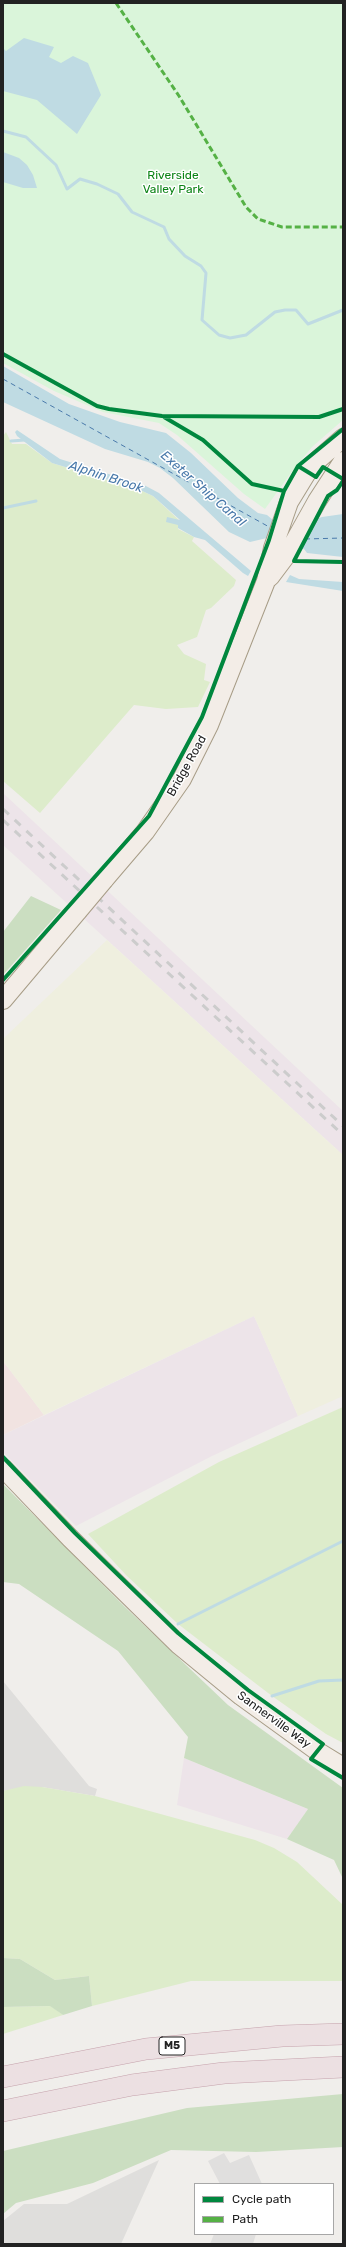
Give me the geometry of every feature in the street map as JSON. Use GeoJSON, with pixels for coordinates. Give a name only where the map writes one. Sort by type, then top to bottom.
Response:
{"type":"FeatureCollection","features":[{"type":"Feature","properties":{"kind":"highway","name":"M5"},"geometry":{"type":"LineString","coordinates":[[3,2077],[56,2065],[146,2049],[282,2036],[343,2034]]}},
{"type":"Feature","properties":{"kind":"highway"},"geometry":{"type":"LineString","coordinates":[[3,2111],[66,2096],[140,2084],[224,2073],[343,2068]]}},
{"type":"Feature","properties":{"kind":"main road","name":"Bridge Road"},"geometry":{"type":"LineString","coordinates":[[284,544],[284,514],[298,485],[310,466],[343,438]]}},
{"type":"Feature","properties":{"kind":"main road","name":"Bridge Road"},"geometry":{"type":"LineString","coordinates":[[3,1000],[145,832],[182,779],[209,725],[247,626],[284,544],[317,501],[343,461]]}},
{"type":"Feature","properties":{"kind":"main road","name":"Sannerville Way"},"geometry":{"type":"LineString","coordinates":[[3,1468],[70,1538],[179,1645],[241,1696],[317,1751],[343,1767]]}},
{"type":"Feature","properties":{"kind":"shaded area"},"geometry":{"type":"Polygon","coordinates":[[[3,793],[343,1111],[343,1155],[3,845],[3,793]]]}},
{"type":"Feature","properties":{"kind":"shaded area"},"geometry":{"type":"Polygon","coordinates":[[[254,1316],[298,1416],[212,1456],[76,1526],[3,1452],[3,1435],[254,1316]]]}},
{"type":"Feature","properties":{"kind":"shaded area"},"geometry":{"type":"Polygon","coordinates":[[[3,1361],[44,1415],[3,1435],[3,1361]]]}},
{"type":"Feature","properties":{"kind":"shaded area"},"geometry":{"type":"Polygon","coordinates":[[[3,1681],[89,1786],[97,1789],[95,1796],[42,1787],[3,1791],[3,1681]]]}},
{"type":"Feature","properties":{"kind":"shaded area"},"geometry":{"type":"Polygon","coordinates":[[[184,1758],[308,1809],[287,1839],[177,1805],[184,1758]]]}},
{"type":"Feature","properties":{"kind":"shaded area"},"geometry":{"type":"Polygon","coordinates":[[[224,2153],[230,2163],[249,2155],[262,2183],[219,2183],[208,2161],[224,2153]]]}},
{"type":"Feature","properties":{"kind":"shaded area"},"geometry":{"type":"Polygon","coordinates":[[[159,2160],[121,2244],[3,2244],[3,2221],[24,2204],[67,2204],[159,2160]]]}},
{"type":"Feature","properties":{"kind":"shaded area"},"geometry":{"type":"Polygon","coordinates":[[[214,2235],[256,2235],[253,2244],[210,2244],[214,2235]]]}},
{"type":"Feature","properties":{"kind":"green space","name":"Riverside Valley Park"},"geometry":{"type":"Polygon","coordinates":[[[3,3],[343,3],[343,420],[312,447],[293,470],[265,509],[244,494],[177,435],[159,423],[103,412],[54,391],[3,363],[3,3]]]}},
{"type":"Feature","properties":{"kind":"green space"},"geometry":{"type":"Polygon","coordinates":[[[6,432],[12,444],[26,444],[52,463],[138,489],[153,496],[180,521],[178,529],[194,537],[192,541],[236,580],[234,586],[211,608],[206,610],[197,637],[177,645],[184,654],[206,664],[204,680],[210,682],[198,707],[166,709],[134,705],[40,813],[3,781],[3,436],[6,432]]]}},
{"type":"Feature","properties":{"kind":"green space"},"geometry":{"type":"Polygon","coordinates":[[[31,896],[61,910],[3,975],[3,932],[31,896]]]}},
{"type":"Feature","properties":{"kind":"green space"},"geometry":{"type":"Polygon","coordinates":[[[107,940],[343,1155],[343,1396],[298,1416],[254,1316],[44,1415],[3,1361],[3,1039],[107,940]]]}},
{"type":"Feature","properties":{"kind":"green space"},"geometry":{"type":"Polygon","coordinates":[[[343,1407],[343,1743],[326,1734],[272,1696],[178,1624],[126,1575],[88,1534],[219,1462],[343,1407]]]}},
{"type":"Feature","properties":{"kind":"green space"},"geometry":{"type":"Polygon","coordinates":[[[3,1484],[125,1607],[228,1705],[343,1788],[343,1879],[334,1860],[287,1839],[308,1809],[184,1758],[188,1737],[118,1651],[19,1584],[3,1582],[3,1484]]]}},
{"type":"Feature","properties":{"kind":"green space"},"geometry":{"type":"Polygon","coordinates":[[[24,1786],[42,1787],[95,1796],[255,1840],[274,1848],[297,1862],[343,1905],[343,1981],[191,1981],[92,2006],[89,1976],[55,1980],[20,1959],[3,1958],[3,1791],[24,1786]]]}},
{"type":"Feature","properties":{"kind":"green space"},"geometry":{"type":"Polygon","coordinates":[[[3,1958],[20,1959],[55,1980],[89,1976],[92,2006],[63,2015],[50,2006],[3,2007],[3,1958]]]}},
{"type":"Feature","properties":{"kind":"green space"},"geometry":{"type":"Polygon","coordinates":[[[51,2006],[63,2015],[3,2034],[3,2007],[51,2006]]]}},
{"type":"Feature","properties":{"kind":"green space"},"geometry":{"type":"Polygon","coordinates":[[[343,2094],[343,2147],[256,2152],[171,2150],[93,2183],[16,2203],[3,2214],[3,2151],[187,2108],[343,2094]]]}},
{"type":"Feature","properties":{"kind":"water"},"geometry":{"type":"Polygon","coordinates":[[[24,38],[54,47],[49,57],[61,63],[73,56],[88,63],[101,95],[77,134],[37,100],[3,91],[3,48],[6,51],[24,38]]]}},
{"type":"Feature","properties":{"kind":"water"},"geometry":{"type":"Polygon","coordinates":[[[3,152],[19,158],[27,165],[33,175],[37,188],[23,188],[3,182],[3,152]]]}},
{"type":"Feature","properties":{"kind":"water","name":"Exeter Ship Canal"},"geometry":{"type":"Polygon","coordinates":[[[3,366],[69,404],[120,422],[166,433],[191,453],[238,498],[258,513],[267,515],[273,520],[292,527],[322,517],[343,514],[343,557],[307,553],[304,549],[267,538],[250,542],[229,532],[173,478],[160,468],[148,462],[105,449],[3,402],[3,366]]]}},
{"type":"Feature","properties":{"kind":"water","name":"Alphin Brook"},"geometry":{"type":"Polygon","coordinates":[[[17,430],[60,459],[144,485],[159,493],[251,571],[248,576],[205,540],[194,537],[178,528],[178,525],[166,522],[167,517],[180,520],[153,496],[138,489],[52,463],[17,436],[15,432],[17,430]]]}},
{"type":"Feature","properties":{"kind":"water"},"geometry":{"type":"Polygon","coordinates":[[[290,575],[299,579],[343,582],[343,591],[286,582],[290,575]]]}},
{"type":"Feature","properties":{"kind":"waterway"},"geometry":{"type":"LineString","coordinates":[[3,131],[26,137],[56,165],[67,189],[80,179],[97,184],[118,194],[132,212],[164,227],[169,239],[185,256],[201,266],[206,273],[202,320],[219,335],[230,338],[246,335],[275,312],[296,310],[308,324],[343,310]]}},
{"type":"Feature","properties":{"kind":"waterway"},"geometry":{"type":"LineString","coordinates":[[11,441],[25,440]]}},
{"type":"Feature","properties":{"kind":"waterway"},"geometry":{"type":"LineString","coordinates":[[3,508],[36,501]]}},
{"type":"Feature","properties":{"kind":"waterway"},"geometry":{"type":"LineString","coordinates":[[178,1624],[343,1541]]}},
{"type":"Feature","properties":{"kind":"waterway"},"geometry":{"type":"LineString","coordinates":[[272,1696],[319,1681],[343,1680]]}},
{"type":"Feature","properties":{"kind":"ferry route"},"geometry":{"type":"LineString","coordinates":[[3,379],[271,528]]}},
{"type":"Feature","properties":{"kind":"ferry route"},"geometry":{"type":"LineString","coordinates":[[305,539],[343,538]]}},
{"type":"Feature","properties":{"kind":"railway"},"geometry":{"type":"LineString","coordinates":[[3,809],[343,1126]]}},
{"type":"Feature","properties":{"kind":"railway"},"geometry":{"type":"LineString","coordinates":[[3,820],[343,1135]]}},
{"type":"Feature","properties":{"kind":"marked path"},"geometry":{"type":"LineString","coordinates":[[116,3],[179,96],[246,207],[258,219],[282,227],[343,227]]}},
{"type":"Feature","properties":{"kind":"cycle path"},"geometry":{"type":"LineString","coordinates":[[3,354],[97,406],[109,409],[162,416],[319,417],[343,409]]}},
{"type":"Feature","properties":{"kind":"cycle path"},"geometry":{"type":"LineString","coordinates":[[164,417],[203,440],[252,484],[284,491]]}},
{"type":"Feature","properties":{"kind":"cycle path"},"geometry":{"type":"LineString","coordinates":[[3,980],[149,816],[202,717],[269,540],[284,491],[298,466],[343,429]]}},
{"type":"Feature","properties":{"kind":"cycle path"},"geometry":{"type":"LineString","coordinates":[[298,466],[316,477],[323,467],[343,479]]}},
{"type":"Feature","properties":{"kind":"cycle path"},"geometry":{"type":"LineString","coordinates":[[343,481],[337,490],[328,496],[294,561],[343,562]]}},
{"type":"Feature","properties":{"kind":"cycle path"},"geometry":{"type":"LineString","coordinates":[[3,1457],[75,1533],[178,1633],[248,1690],[323,1744],[311,1759],[343,1778]]}}]}
